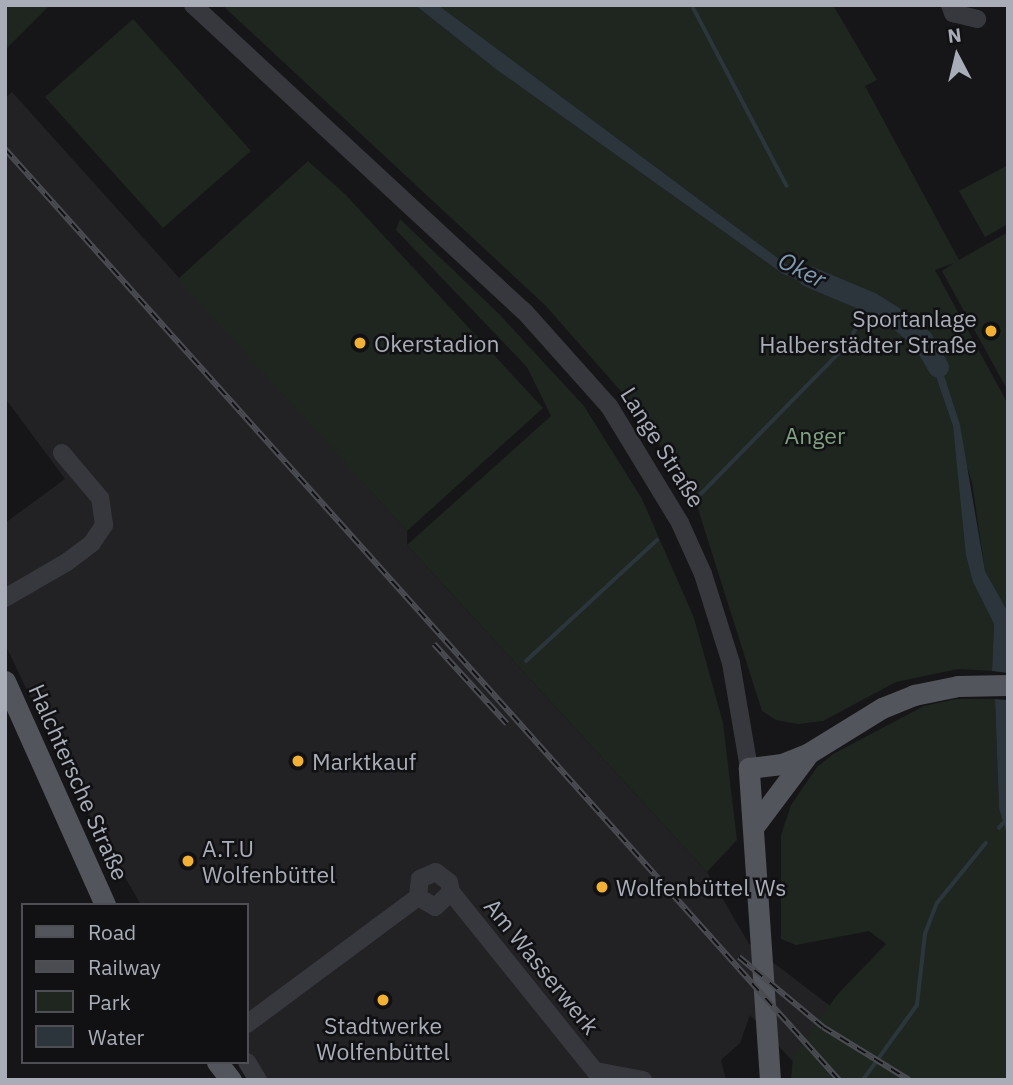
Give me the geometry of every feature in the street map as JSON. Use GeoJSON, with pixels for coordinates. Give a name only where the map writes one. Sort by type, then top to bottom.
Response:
{"type":"FeatureCollection","features":[{"type":"Feature","properties":{"kind":"main road","name":"Halchtersche Straße"},"geometry":{"type":"LineString","coordinates":[[5,681],[103,903]]}},
{"type":"Feature","properties":{"kind":"main road"},"geometry":{"type":"LineString","coordinates":[[749,768],[782,764],[810,753],[882,708],[958,686],[1008,685]]}},
{"type":"Feature","properties":{"kind":"main road"},"geometry":{"type":"LineString","coordinates":[[755,825],[810,753]]}},
{"type":"Feature","properties":{"kind":"main road","name":"Lange Straße"},"geometry":{"type":"LineString","coordinates":[[749,768],[755,825],[770,1077]]}},
{"type":"Feature","properties":{"kind":"main road"},"geometry":{"type":"LineString","coordinates":[[219,1064],[231,1080]]}},
{"type":"Feature","properties":{"kind":"street","name":"Lange Straße"},"geometry":{"type":"LineString","coordinates":[[193,5],[524,311],[609,406],[680,523],[703,574],[731,663],[749,768]]}},
{"type":"Feature","properties":{"kind":"street"},"geometry":{"type":"LineString","coordinates":[[950,5],[953,13],[977,19]]}},
{"type":"Feature","properties":{"kind":"street"},"geometry":{"type":"LineString","coordinates":[[5,598],[67,562],[92,542],[103,525],[100,498],[62,453]]}},
{"type":"Feature","properties":{"kind":"street","name":"Am Wasserwerk"},"geometry":{"type":"LineString","coordinates":[[250,1023],[418,897],[420,879],[436,872],[449,882],[451,892],[599,1076],[643,1080]]}},
{"type":"Feature","properties":{"kind":"street","name":"Am Wasserwerk"},"geometry":{"type":"LineString","coordinates":[[418,897],[435,906],[451,892]]}},
{"type":"Feature","properties":{"kind":"street"},"geometry":{"type":"LineString","coordinates":[[248,1064],[258,1080]]}},
{"type":"Feature","properties":{"kind":"shaded area"},"geometry":{"type":"Polygon","coordinates":[[[12,92],[407,531],[407,545],[707,872],[749,944],[914,1070],[810,1080],[750,1015],[740,1043],[721,1060],[726,1080],[265,1080],[248,1059],[248,903],[140,903],[72,785],[5,644],[5,523],[65,479],[5,398],[5,98],[12,92]]]}},
{"type":"Feature","properties":{"kind":"green space"},"geometry":{"type":"Polygon","coordinates":[[[5,5],[50,5],[5,50],[5,5]]]}},
{"type":"Feature","properties":{"kind":"green space","name":"Anger"},"geometry":{"type":"Polygon","coordinates":[[[222,5],[415,5],[497,70],[783,274],[868,311],[919,347],[933,368],[953,426],[973,582],[994,624],[992,671],[958,669],[896,682],[823,721],[798,724],[776,720],[762,711],[692,490],[626,397],[545,305],[222,5]]]}},
{"type":"Feature","properties":{"kind":"green space"},"geometry":{"type":"Polygon","coordinates":[[[438,5],[833,5],[877,80],[865,86],[959,260],[1008,232],[1008,391],[942,271],[954,263],[935,270],[1008,404],[1008,612],[985,571],[972,482],[927,345],[876,305],[786,264],[438,5]]]}},
{"type":"Feature","properties":{"kind":"green space"},"geometry":{"type":"Polygon","coordinates":[[[133,19],[251,151],[163,228],[45,97],[133,19]]]}},
{"type":"Feature","properties":{"kind":"green space","name":"Okerstadion"},"geometry":{"type":"Polygon","coordinates":[[[308,161],[345,194],[543,408],[407,531],[178,279],[308,161]]]}},
{"type":"Feature","properties":{"kind":"green space"},"geometry":{"type":"Polygon","coordinates":[[[1008,165],[1008,224],[985,237],[959,191],[1008,165]]]}},
{"type":"Feature","properties":{"kind":"green space"},"geometry":{"type":"Polygon","coordinates":[[[400,219],[499,314],[584,406],[642,499],[694,618],[723,723],[737,840],[707,872],[407,545],[551,416],[527,367],[396,230],[400,219]]]}},
{"type":"Feature","properties":{"kind":"green space"},"geometry":{"type":"Polygon","coordinates":[[[956,699],[995,699],[999,807],[1008,838],[1008,1080],[791,1080],[793,1057],[837,995],[886,944],[869,931],[796,945],[781,939],[781,835],[791,805],[817,767],[833,754],[924,706],[956,699]]]}},
{"type":"Feature","properties":{"kind":"water"},"geometry":{"type":"Polygon","coordinates":[[[415,5],[438,5],[786,264],[876,305],[927,345],[941,366],[960,425],[985,571],[1008,612],[1008,673],[992,671],[994,624],[973,582],[966,555],[953,426],[933,368],[919,347],[868,311],[783,274],[497,70],[415,5]]]}},
{"type":"Feature","properties":{"kind":"water"},"geometry":{"type":"Polygon","coordinates":[[[995,699],[1008,700],[1008,838],[999,808],[995,699]]]}},
{"type":"Feature","properties":{"kind":"waterway"},"geometry":{"type":"LineString","coordinates":[[692,5],[787,186]]}},
{"type":"Feature","properties":{"kind":"waterway","name":"Oker"},"geometry":{"type":"LineString","coordinates":[[808,276],[870,302],[899,320],[922,339],[938,367]]}},
{"type":"Feature","properties":{"kind":"waterway"},"geometry":{"type":"LineString","coordinates":[[695,500],[847,345],[870,302]]}},
{"type":"Feature","properties":{"kind":"waterway"},"geometry":{"type":"LineString","coordinates":[[526,661],[657,540]]}},
{"type":"Feature","properties":{"kind":"waterway"},"geometry":{"type":"LineString","coordinates":[[999,828],[1008,818]]}},
{"type":"Feature","properties":{"kind":"waterway"},"geometry":{"type":"LineString","coordinates":[[863,1080],[917,1005],[925,934],[937,903],[986,843]]}},
{"type":"Feature","properties":{"kind":"railway"},"geometry":{"type":"LineString","coordinates":[[5,149],[839,1080]]}},
{"type":"Feature","properties":{"kind":"railway"},"geometry":{"type":"LineString","coordinates":[[434,644],[507,724]]}},
{"type":"Feature","properties":{"kind":"railway"},"geometry":{"type":"LineString","coordinates":[[739,957],[823,1027],[909,1080]]}},
{"type":"Feature","properties":{"kind":"place","name":"Sportanlage Halberstädter Straße"},"geometry":{"type":"Point","coordinates":[991,331]}},
{"type":"Feature","properties":{"kind":"place","name":"Okerstadion"},"geometry":{"type":"Point","coordinates":[360,343]}},
{"type":"Feature","properties":{"kind":"place","name":"Marktkauf"},"geometry":{"type":"Point","coordinates":[298,761]}},
{"type":"Feature","properties":{"kind":"place","name":"A.T.U Wolfenbüttel"},"geometry":{"type":"Point","coordinates":[188,861]}},
{"type":"Feature","properties":{"kind":"place","name":"Wolfenbüttel Ws"},"geometry":{"type":"Point","coordinates":[602,887]}},
{"type":"Feature","properties":{"kind":"place","name":"Stadtwerke Wolfenbüttel"},"geometry":{"type":"Point","coordinates":[383,1000]}}]}
